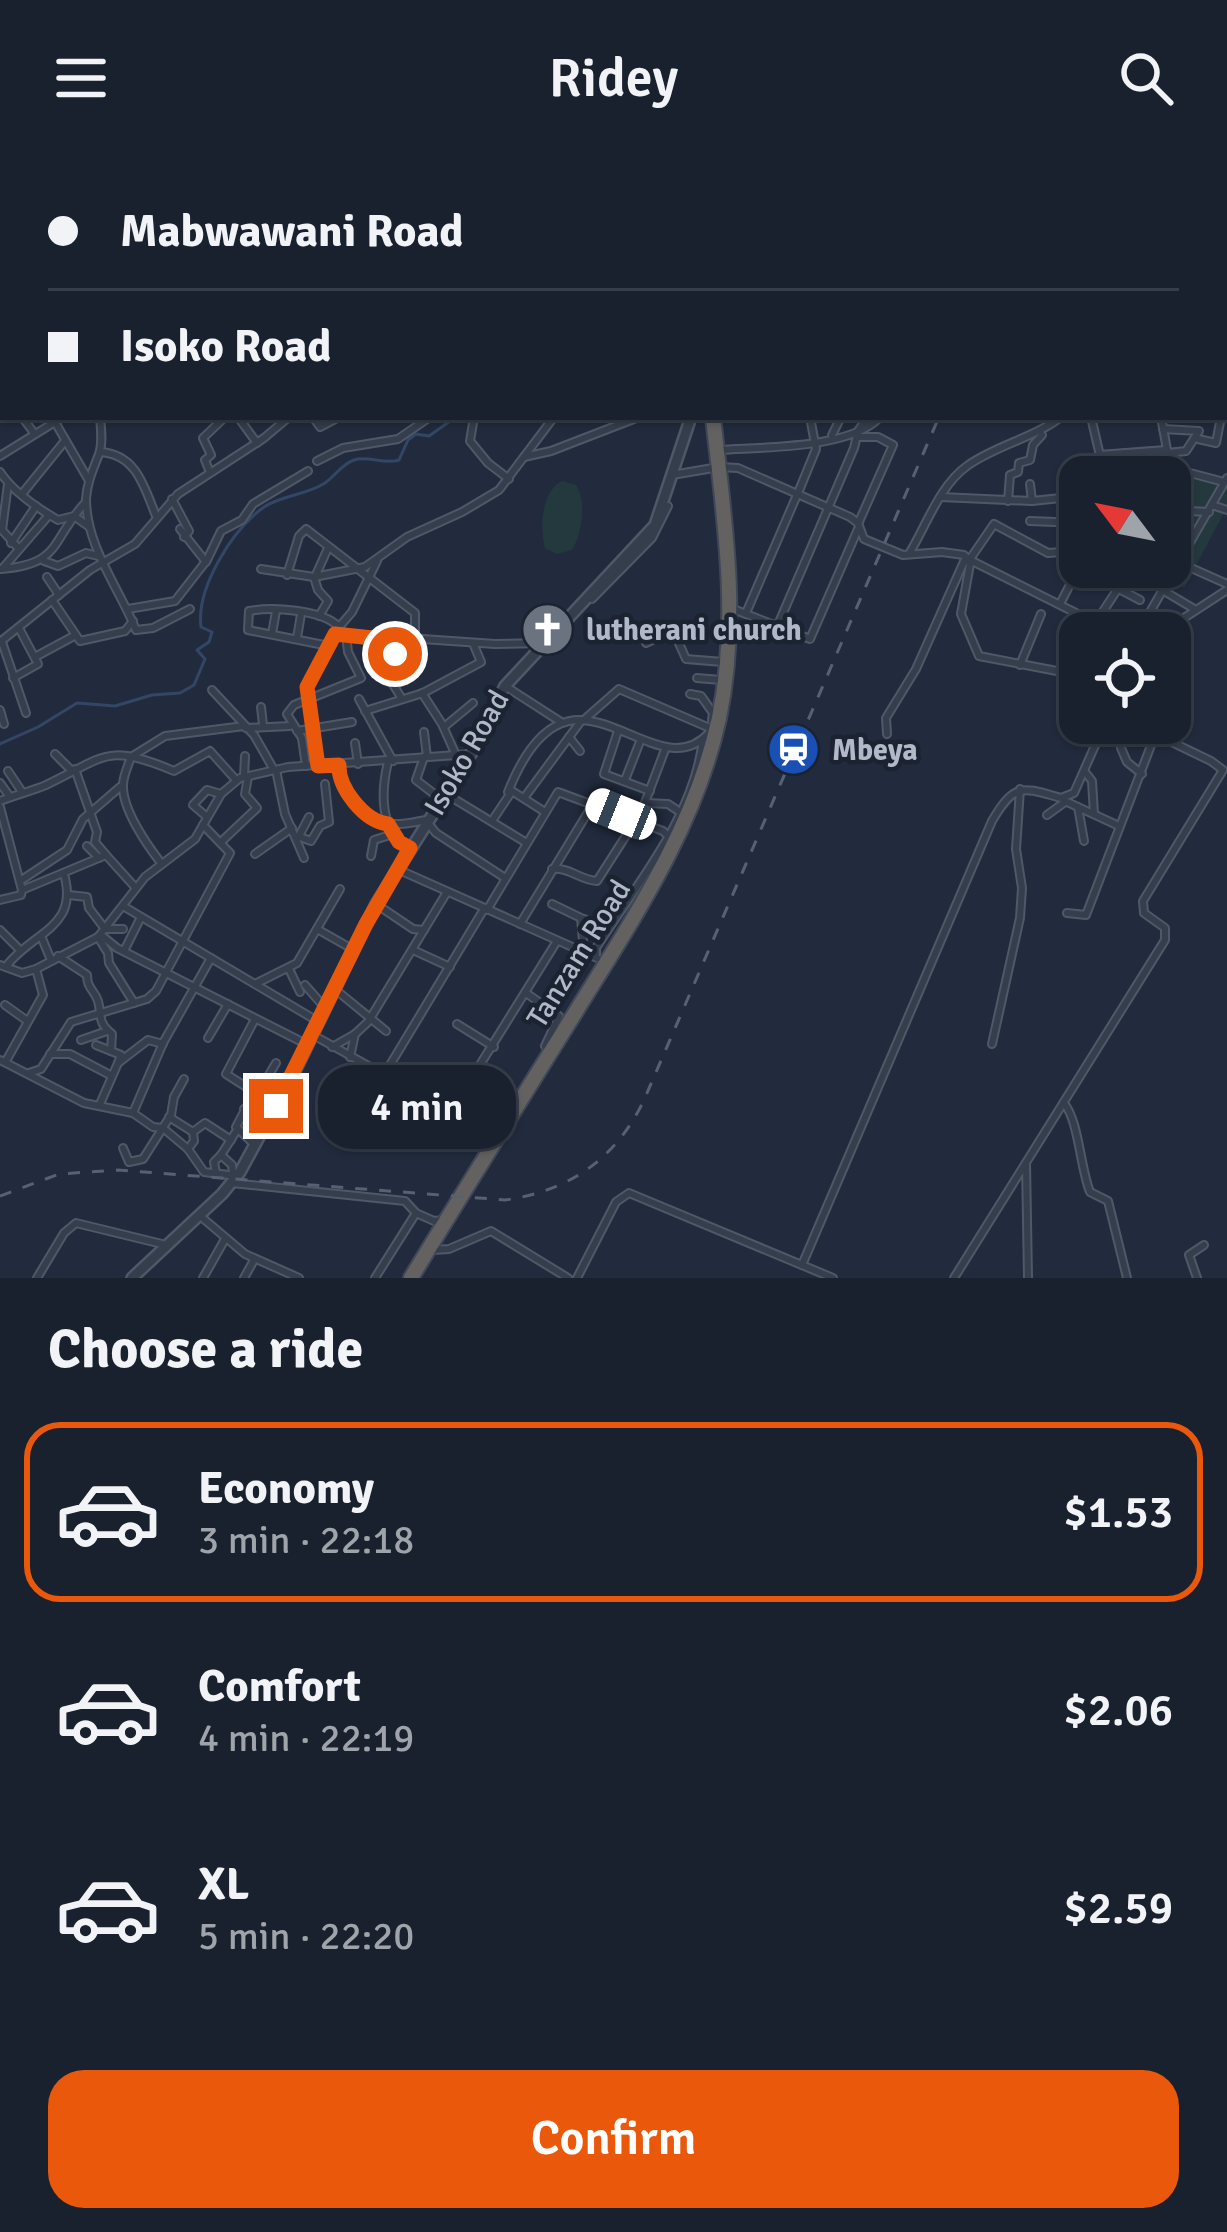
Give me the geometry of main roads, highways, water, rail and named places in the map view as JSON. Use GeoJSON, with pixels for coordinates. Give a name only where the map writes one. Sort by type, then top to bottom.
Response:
{"type":"FeatureCollection","features":[{"type":"Feature","properties":{"kind":"highway","name":"Tanzam Road"},"geometry":{"type":"LineString","coordinates":[[411,1278],[489,1140],[506,1124],[551,1051],[598,952],[682,830],[727,662],[730,608],[713,420]]}},
{"type":"Feature","properties":{"kind":"waterway"},"geometry":{"type":"LineString","coordinates":[[0,744],[77,703],[115,706],[180,693],[194,685],[205,659],[197,650],[209,642],[212,632],[201,627],[204,595],[219,561],[252,517],[271,503],[318,487],[354,460],[399,460],[408,440],[416,434],[429,436],[452,420]]}},
{"type":"Feature","properties":{"kind":"railway"},"geometry":{"type":"LineString","coordinates":[[0,1196],[59,1174],[118,1170],[505,1200],[550,1189],[605,1155],[644,1100],[938,420]]}},
{"type":"Feature","properties":{"kind":"place","name":"lutherani church"},"geometry":{"type":"Point","coordinates":[547,630]}},
{"type":"Feature","properties":{"kind":"place","name":"Mbeya"},"geometry":{"type":"Point","coordinates":[793,750]}}]}
